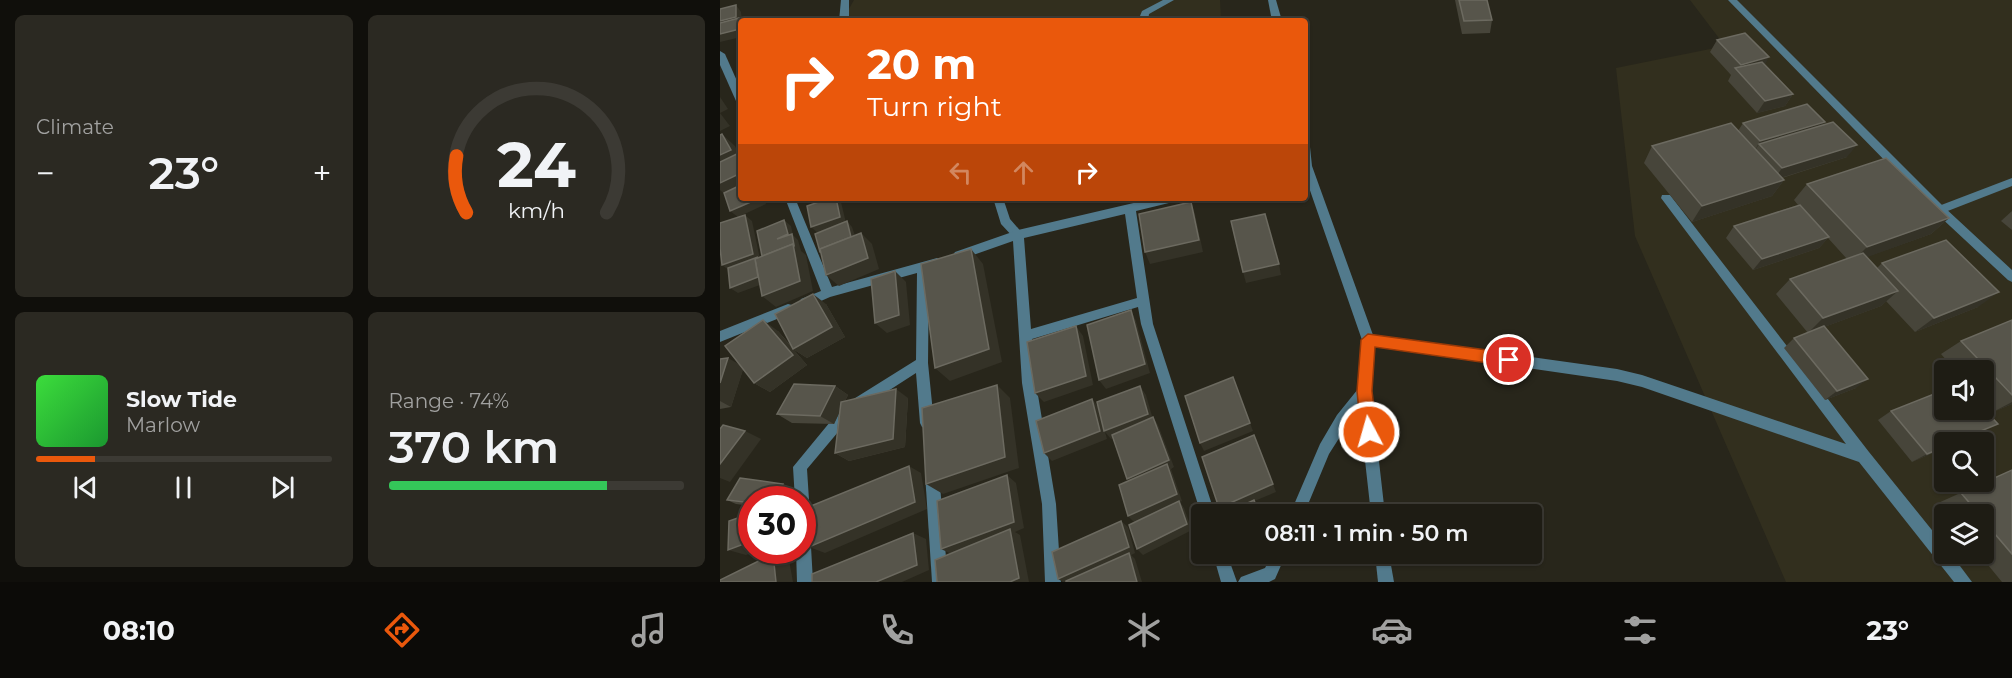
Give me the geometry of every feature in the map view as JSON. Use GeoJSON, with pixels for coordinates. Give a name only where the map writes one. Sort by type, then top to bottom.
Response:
{"type":"FeatureCollection","features":[{"type":"Feature","properties":{"kind":"street"},"geometry":{"type":"LineString","coordinates":[[844,18],[845,0]]}},
{"type":"Feature","properties":{"kind":"street"},"geometry":{"type":"LineString","coordinates":[[1144,18],[1145,13],[1170,0]]}},
{"type":"Feature","properties":{"kind":"street"},"geometry":{"type":"LineString","coordinates":[[1272,0],[1276,18]]}},
{"type":"Feature","properties":{"kind":"street"},"geometry":{"type":"LineString","coordinates":[[1732,0],[1940,210],[2012,277]]}},
{"type":"Feature","properties":{"kind":"street"},"geometry":{"type":"LineString","coordinates":[[720,54],[738,94]]}},
{"type":"Feature","properties":{"kind":"street"},"geometry":{"type":"LineString","coordinates":[[1308,173],[1368,340],[1364,391],[1377,504]]}},
{"type":"Feature","properties":{"kind":"street"},"geometry":{"type":"LineString","coordinates":[[1940,210],[2012,182]]}},
{"type":"Feature","properties":{"kind":"street"},"geometry":{"type":"LineString","coordinates":[[1666,198],[1864,457],[1964,582]]}},
{"type":"Feature","properties":{"kind":"street"},"geometry":{"type":"LineString","coordinates":[[791,201],[828,293]]}},
{"type":"Feature","properties":{"kind":"street"},"geometry":{"type":"LineString","coordinates":[[999,201],[1005,221],[1018,235],[1029,383],[1049,504],[1053,582]]}},
{"type":"Feature","properties":{"kind":"street"},"geometry":{"type":"LineString","coordinates":[[720,337],[828,293],[923,268],[1018,235],[1160,201]]}},
{"type":"Feature","properties":{"kind":"street"},"geometry":{"type":"LineString","coordinates":[[1130,208],[1147,324],[1205,504]]}},
{"type":"Feature","properties":{"kind":"street"},"geometry":{"type":"LineString","coordinates":[[923,268],[922,363],[928,434]]}},
{"type":"Feature","properties":{"kind":"street"},"geometry":{"type":"LineString","coordinates":[[1025,336],[1143,301]]}},
{"type":"Feature","properties":{"kind":"street"},"geometry":{"type":"LineString","coordinates":[[1368,340],[1617,375],[1864,457]]}},
{"type":"Feature","properties":{"kind":"street"},"geometry":{"type":"LineString","coordinates":[[801,486],[800,467],[849,410],[922,363]]}},
{"type":"Feature","properties":{"kind":"street"},"geometry":{"type":"LineString","coordinates":[[1301,504],[1321,452],[1348,409],[1364,391]]}},
{"type":"Feature","properties":{"kind":"street"},"geometry":{"type":"LineString","coordinates":[[930,458],[940,582]]}},
{"type":"Feature","properties":{"kind":"street"},"geometry":{"type":"LineString","coordinates":[[804,564],[805,582]]}},
{"type":"Feature","properties":{"kind":"street"},"geometry":{"type":"LineString","coordinates":[[1223,564],[1229,582]]}},
{"type":"Feature","properties":{"kind":"street"},"geometry":{"type":"LineString","coordinates":[[1246,582],[1270,574],[1274,564]]}},
{"type":"Feature","properties":{"kind":"street"},"geometry":{"type":"LineString","coordinates":[[1383,564],[1386,582]]}},
{"type":"Feature","properties":{"kind":"shaded area"},"geometry":{"type":"Polygon","coordinates":[[[854,0],[1220,0],[1221,18],[844,18],[854,0]]]}},
{"type":"Feature","properties":{"kind":"shaded area"},"geometry":{"type":"Polygon","coordinates":[[[1690,0],[2012,0],[2012,582],[1786,582],[1635,236],[1616,68],[1725,46],[1690,0]]]}},
{"type":"Feature","properties":{"kind":"building"},"geometry":{"type":"Polygon","coordinates":[[[1459,0],[1487,0],[1492,20],[1464,21],[1459,0]]]}},
{"type":"Feature","properties":{"kind":"building"},"geometry":{"type":"Polygon","coordinates":[[[736,5],[736,17],[720,21],[720,9],[736,5]]]}},
{"type":"Feature","properties":{"kind":"building"},"geometry":{"type":"Polygon","coordinates":[[[738,18],[738,30],[720,34],[720,23],[738,18]]]}},
{"type":"Feature","properties":{"kind":"building"},"geometry":{"type":"Polygon","coordinates":[[[1745,33],[1769,57],[1741,65],[1717,40],[1745,33]]]}},
{"type":"Feature","properties":{"kind":"building"},"geometry":{"type":"Polygon","coordinates":[[[1762,62],[1793,94],[1765,101],[1735,68],[1762,62]]]}},
{"type":"Feature","properties":{"kind":"building"},"geometry":{"type":"Polygon","coordinates":[[[1807,104],[1825,122],[1760,141],[1743,123],[1807,104]]]}},
{"type":"Feature","properties":{"kind":"building"},"geometry":{"type":"Polygon","coordinates":[[[1833,122],[1857,145],[1782,168],[1759,144],[1833,122]]]}},
{"type":"Feature","properties":{"kind":"building"},"geometry":{"type":"Polygon","coordinates":[[[1731,123],[1784,180],[1702,206],[1652,146],[1731,123]]]}},
{"type":"Feature","properties":{"kind":"building"},"geometry":{"type":"Polygon","coordinates":[[[722,134],[731,150],[720,155],[720,135],[722,134]]]}},
{"type":"Feature","properties":{"kind":"building"},"geometry":{"type":"Polygon","coordinates":[[[738,153],[738,174],[720,183],[720,162],[738,153]]]}},
{"type":"Feature","properties":{"kind":"building"},"geometry":{"type":"Polygon","coordinates":[[[1886,158],[1949,218],[1867,247],[1807,184],[1886,158]]]}},
{"type":"Feature","properties":{"kind":"building"},"geometry":{"type":"Polygon","coordinates":[[[738,186],[738,201],[753,201],[730,211],[724,193],[738,186]]]}},
{"type":"Feature","properties":{"kind":"building"},"geometry":{"type":"Polygon","coordinates":[[[821,201],[837,201],[840,217],[811,227],[807,206],[821,201]]]}},
{"type":"Feature","properties":{"kind":"building"},"geometry":{"type":"Polygon","coordinates":[[[1191,202],[1199,240],[1145,252],[1139,214],[1191,202]]]}},
{"type":"Feature","properties":{"kind":"building"},"geometry":{"type":"Polygon","coordinates":[[[1800,205],[1829,237],[1762,259],[1734,226],[1800,205]]]}},
{"type":"Feature","properties":{"kind":"building"},"geometry":{"type":"Polygon","coordinates":[[[1265,214],[1279,264],[1243,272],[1231,221],[1265,214]]]}},
{"type":"Feature","properties":{"kind":"building"},"geometry":{"type":"Polygon","coordinates":[[[745,215],[753,254],[722,265],[720,223],[745,215]]]}},
{"type":"Feature","properties":{"kind":"building"},"geometry":{"type":"Polygon","coordinates":[[[784,220],[788,234],[777,239],[792,234],[794,245],[762,256],[757,231],[784,220]]]}},
{"type":"Feature","properties":{"kind":"building"},"geometry":{"type":"Polygon","coordinates":[[[847,221],[851,237],[820,249],[820,252],[815,234],[847,221]]]}},
{"type":"Feature","properties":{"kind":"building"},"geometry":{"type":"Polygon","coordinates":[[[861,233],[868,258],[826,275],[820,249],[861,233]]]}},
{"type":"Feature","properties":{"kind":"building"},"geometry":{"type":"Polygon","coordinates":[[[1946,240],[1999,292],[1934,318],[1882,263],[1946,240]]]}},
{"type":"Feature","properties":{"kind":"building"},"geometry":{"type":"Polygon","coordinates":[[[793,244],[800,281],[762,296],[755,259],[793,244]]]}},
{"type":"Feature","properties":{"kind":"building"},"geometry":{"type":"Polygon","coordinates":[[[971,249],[989,349],[935,368],[921,264],[971,249]]]}},
{"type":"Feature","properties":{"kind":"building"},"geometry":{"type":"Polygon","coordinates":[[[1863,253],[1898,291],[1823,318],[1790,279],[1863,253]]]}},
{"type":"Feature","properties":{"kind":"building"},"geometry":{"type":"Polygon","coordinates":[[[758,257],[755,259],[758,277],[730,288],[728,268],[758,257]]]}},
{"type":"Feature","properties":{"kind":"building"},"geometry":{"type":"Polygon","coordinates":[[[895,271],[899,315],[875,323],[871,279],[895,271]]]}},
{"type":"Feature","properties":{"kind":"building"},"geometry":{"type":"Polygon","coordinates":[[[813,294],[832,327],[793,349],[775,314],[813,294]]]}},
{"type":"Feature","properties":{"kind":"building"},"geometry":{"type":"Polygon","coordinates":[[[1131,310],[1145,364],[1099,380],[1087,325],[1131,310]]]}},
{"type":"Feature","properties":{"kind":"building"},"geometry":{"type":"Polygon","coordinates":[[[763,320],[793,355],[754,383],[725,346],[763,320]]]}},
{"type":"Feature","properties":{"kind":"building"},"geometry":{"type":"Polygon","coordinates":[[[2012,320],[2012,395],[1994,376],[1994,360],[1979,360],[1961,341],[2012,320]]]}},
{"type":"Feature","properties":{"kind":"building"},"geometry":{"type":"Polygon","coordinates":[[[1076,326],[1086,376],[1035,393],[1027,342],[1076,326]]]}},
{"type":"Feature","properties":{"kind":"building"},"geometry":{"type":"Polygon","coordinates":[[[1824,326],[1868,379],[1837,391],[1794,338],[1824,326]]]}},
{"type":"Feature","properties":{"kind":"building"},"geometry":{"type":"Polygon","coordinates":[[[728,358],[720,383],[720,359],[728,358]]]}},
{"type":"Feature","properties":{"kind":"building"},"geometry":{"type":"Polygon","coordinates":[[[1233,377],[1250,423],[1200,443],[1185,396],[1233,377]]]}},
{"type":"Feature","properties":{"kind":"building"},"geometry":{"type":"Polygon","coordinates":[[[794,384],[835,386],[820,416],[777,414],[794,384]]]}},
{"type":"Feature","properties":{"kind":"building"},"geometry":{"type":"Polygon","coordinates":[[[997,385],[1005,457],[926,484],[922,408],[997,385]]]}},
{"type":"Feature","properties":{"kind":"building"},"geometry":{"type":"Polygon","coordinates":[[[1140,386],[1148,414],[1104,431],[1097,402],[1140,386]]]}},
{"type":"Feature","properties":{"kind":"building"},"geometry":{"type":"Polygon","coordinates":[[[896,389],[893,439],[835,453],[841,402],[896,389]]]}},
{"type":"Feature","properties":{"kind":"building"},"geometry":{"type":"Polygon","coordinates":[[[1934,394],[1934,420],[1994,420],[1998,424],[1978,432],[1934,432],[1934,451],[1927,454],[1891,411],[1934,394]]]}},
{"type":"Feature","properties":{"kind":"building"},"geometry":{"type":"Polygon","coordinates":[[[1092,399],[1100,431],[1044,453],[1036,421],[1092,399]]]}},
{"type":"Feature","properties":{"kind":"building"},"geometry":{"type":"Polygon","coordinates":[[[1153,417],[1169,460],[1127,479],[1112,435],[1153,417]]]}},
{"type":"Feature","properties":{"kind":"building"},"geometry":{"type":"Polygon","coordinates":[[[723,425],[745,431],[720,464],[720,429],[723,425]]]}},
{"type":"Feature","properties":{"kind":"building"},"geometry":{"type":"Polygon","coordinates":[[[1254,435],[1273,484],[1228,504],[1218,504],[1202,457],[1254,435]]]}},
{"type":"Feature","properties":{"kind":"building"},"geometry":{"type":"Polygon","coordinates":[[[1167,464],[1177,494],[1128,516],[1119,485],[1167,464]]]}},
{"type":"Feature","properties":{"kind":"building"},"geometry":{"type":"Polygon","coordinates":[[[909,466],[915,502],[816,544],[816,504],[909,466]]]}},
{"type":"Feature","properties":{"kind":"building"},"geometry":{"type":"Polygon","coordinates":[[[2012,470],[2012,554],[1994,533],[1994,504],[1970,504],[1961,493],[1994,492],[1994,478],[2012,470]]]}},
{"type":"Feature","properties":{"kind":"building"},"geometry":{"type":"Polygon","coordinates":[[[1007,475],[1014,522],[941,549],[937,501],[1007,475]]]}},
{"type":"Feature","properties":{"kind":"building"},"geometry":{"type":"Polygon","coordinates":[[[740,478],[783,484],[782,486],[738,486],[738,501],[727,500],[740,478]]]}},
{"type":"Feature","properties":{"kind":"building"},"geometry":{"type":"Polygon","coordinates":[[[1179,501],[1187,524],[1137,549],[1129,525],[1179,501]]]}},
{"type":"Feature","properties":{"kind":"building"},"geometry":{"type":"Polygon","coordinates":[[[738,518],[738,546],[728,550],[729,521],[738,518]]]}},
{"type":"Feature","properties":{"kind":"building"},"geometry":{"type":"Polygon","coordinates":[[[1121,521],[1129,547],[1058,579],[1052,552],[1121,521]]]}},
{"type":"Feature","properties":{"kind":"building"},"geometry":{"type":"Polygon","coordinates":[[[1010,529],[1019,578],[1010,582],[937,582],[935,560],[1010,529]]]}},
{"type":"Feature","properties":{"kind":"building"},"geometry":{"type":"Polygon","coordinates":[[[913,533],[917,565],[876,582],[812,582],[812,574],[913,533]]]}},
{"type":"Feature","properties":{"kind":"building"},"geometry":{"type":"Polygon","coordinates":[[[1129,553],[1137,582],[1066,582],[1066,581],[1129,553]]]}},
{"type":"Feature","properties":{"kind":"building"},"geometry":{"type":"Polygon","coordinates":[[[753,564],[774,564],[776,582],[720,582],[753,564]]]}},
{"type":"Feature","properties":{"kind":"route"},"geometry":{"type":"LineString","coordinates":[[1369,432],[1364,391],[1368,340],[1509,360]]}}]}
